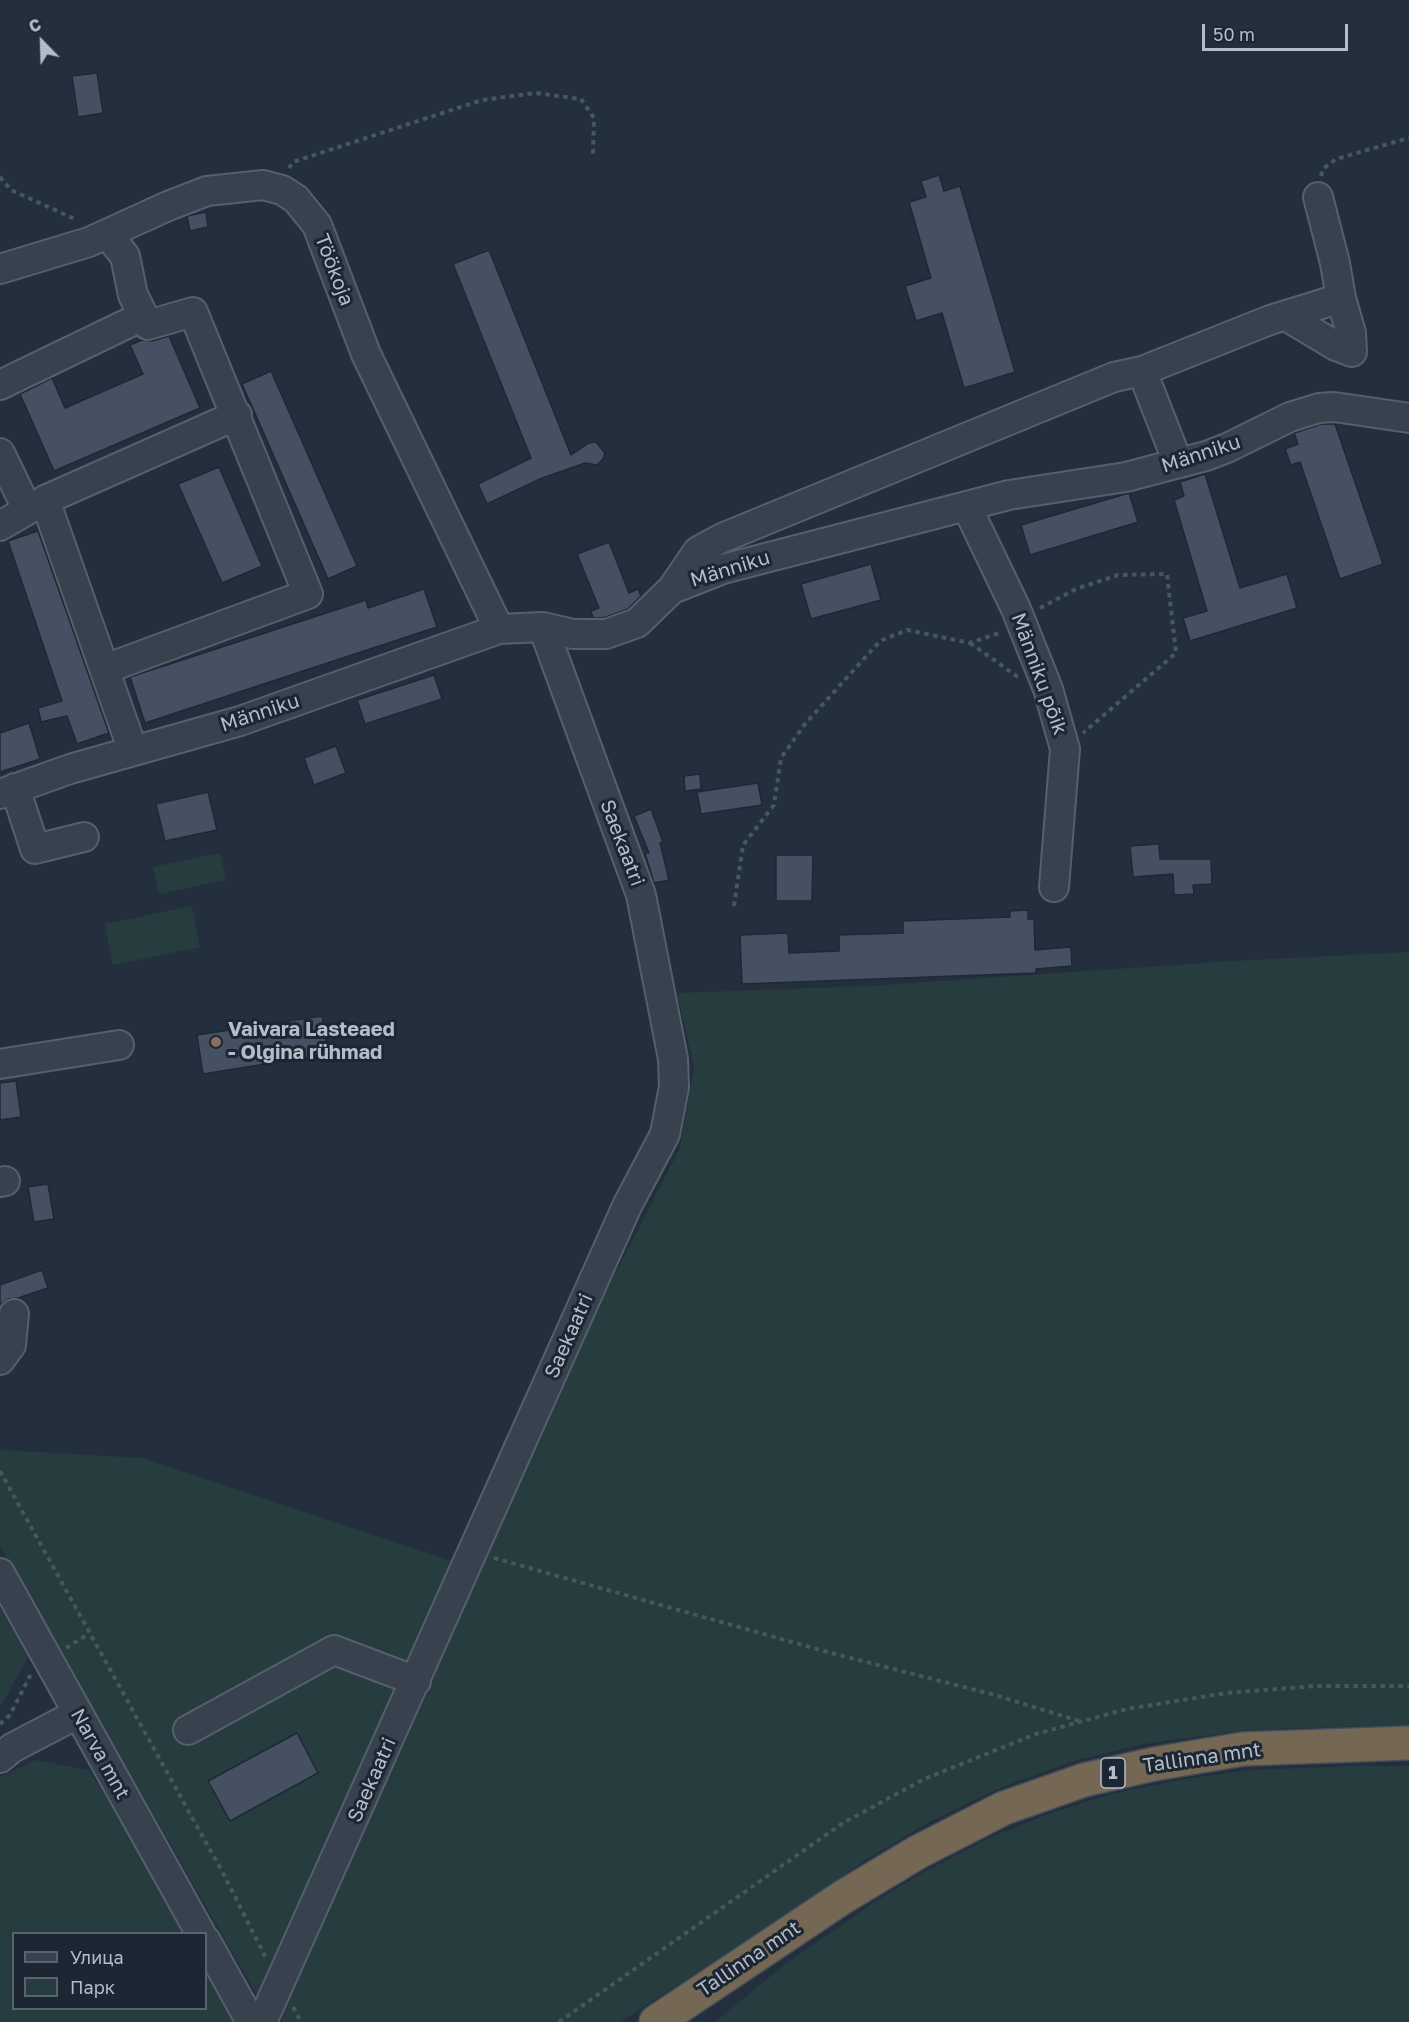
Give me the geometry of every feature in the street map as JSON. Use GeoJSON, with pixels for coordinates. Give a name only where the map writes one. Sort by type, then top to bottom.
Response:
{"type":"FeatureCollection","features":[{"type":"Feature","properties":{"kind":"highway","name":"Tallinna mnt"},"geometry":{"type":"LineString","coordinates":[[656,2022],[843,1897],[918,1852],[1004,1808],[1084,1780],[1154,1764],[1243,1749],[1409,1743]]}},
{"type":"Feature","properties":{"kind":"highway","name":"Tallinna mnt"},"geometry":{"type":"LineString","coordinates":[[681,2022],[759,1966],[843,1897]]}},
{"type":"Feature","properties":{"kind":"street","name":"Töökoja"},"geometry":{"type":"LineString","coordinates":[[0,269],[89,242],[207,191],[263,185],[296,199],[317,225],[366,354],[499,629]]}},
{"type":"Feature","properties":{"kind":"street"},"geometry":{"type":"LineString","coordinates":[[1286,316],[1336,346],[1352,352],[1351,333],[1318,197]]}},
{"type":"Feature","properties":{"kind":"street"},"geometry":{"type":"LineString","coordinates":[[105,669],[308,594],[237,415],[193,312],[148,325],[133,295],[125,256],[107,234]]}},
{"type":"Feature","properties":{"kind":"street"},"geometry":{"type":"LineString","coordinates":[[672,589],[698,551],[723,538],[1114,377],[1142,371],[1270,320],[1341,298]]}},
{"type":"Feature","properties":{"kind":"street"},"geometry":{"type":"LineString","coordinates":[[0,385],[143,316]]}},
{"type":"Feature","properties":{"kind":"street"},"geometry":{"type":"LineString","coordinates":[[1142,371],[1178,463]]}},
{"type":"Feature","properties":{"kind":"street","name":"Männiku"},"geometry":{"type":"LineString","coordinates":[[8,791],[70,769],[240,721],[499,629],[543,627],[573,634],[606,634],[637,623],[672,589],[690,580],[743,563],[1009,495],[1126,477],[1227,448],[1290,417],[1319,408],[1335,407],[1409,418]]}},
{"type":"Feature","properties":{"kind":"street"},"geometry":{"type":"LineString","coordinates":[[0,526],[36,504],[237,415]]}},
{"type":"Feature","properties":{"kind":"street"},"geometry":{"type":"LineString","coordinates":[[0,453],[36,504],[105,669],[133,751]]}},
{"type":"Feature","properties":{"kind":"street","name":"Männiku põik"},"geometry":{"type":"LineString","coordinates":[[967,507],[1019,616],[1048,689],[1065,749],[1054,887]]}},
{"type":"Feature","properties":{"kind":"street","name":"Saekaatri"},"geometry":{"type":"LineString","coordinates":[[262,2022],[627,1206],[664,1134],[674,1087],[668,1020],[641,895],[543,627]]}},
{"type":"Feature","properties":{"kind":"street"},"geometry":{"type":"LineString","coordinates":[[8,791],[35,849],[84,837]]}},
{"type":"Feature","properties":{"kind":"street"},"geometry":{"type":"LineString","coordinates":[[0,1064],[119,1045]]}},
{"type":"Feature","properties":{"kind":"street"},"geometry":{"type":"LineString","coordinates":[[0,1360],[11,1345],[14,1314]]}},
{"type":"Feature","properties":{"kind":"street","name":"Narva mnt"},"geometry":{"type":"LineString","coordinates":[[0,1573],[200,1932]]}},
{"type":"Feature","properties":{"kind":"street"},"geometry":{"type":"LineString","coordinates":[[188,1730],[334,1650],[416,1681]]}},
{"type":"Feature","properties":{"kind":"street"},"geometry":{"type":"LineString","coordinates":[[0,1758],[12,1748],[77,1714]]}},
{"type":"Feature","properties":{"kind":"street"},"geometry":{"type":"LineString","coordinates":[[207,1943],[251,2022]]}},
{"type":"Feature","properties":{"kind":"path"},"geometry":{"type":"LineString","coordinates":[[274,188],[294,162],[482,100],[536,93],[581,99],[594,118],[593,154]]}},
{"type":"Feature","properties":{"kind":"path"},"geometry":{"type":"LineString","coordinates":[[1318,197],[1323,169],[1336,159],[1409,138]]}},
{"type":"Feature","properties":{"kind":"path"},"geometry":{"type":"LineString","coordinates":[[0,177],[11,190],[107,234]]}},
{"type":"Feature","properties":{"kind":"path"},"geometry":{"type":"LineString","coordinates":[[970,643],[995,637],[1011,627],[1019,616],[1076,589],[1118,575],[1167,574],[1176,652],[1065,749]]}},
{"type":"Feature","properties":{"kind":"path"},"geometry":{"type":"LineString","coordinates":[[734,906],[743,845],[774,805],[781,758],[806,724],[880,641],[907,630],[970,643],[1020,679]]}},
{"type":"Feature","properties":{"kind":"path"},"geometry":{"type":"LineString","coordinates":[[0,1471],[224,1875],[301,2022]]}},
{"type":"Feature","properties":{"kind":"path"},"geometry":{"type":"LineString","coordinates":[[473,1553],[831,1653],[995,1695],[1081,1722]]}},
{"type":"Feature","properties":{"kind":"green space"},"geometry":{"type":"Polygon","coordinates":[[[220,853],[226,880],[159,894],[153,867],[220,853]]]}},
{"type":"Feature","properties":{"kind":"green space"},"geometry":{"type":"Polygon","coordinates":[[[192,906],[200,947],[113,965],[105,924],[192,906]]]}},
{"type":"Feature","properties":{"kind":"green space"},"geometry":{"type":"Polygon","coordinates":[[[1409,952],[1409,1725],[1246,1730],[1144,1744],[1078,1760],[1002,1787],[929,1822],[864,1861],[787,1915],[620,2022],[281,2022],[285,2007],[579,1344],[680,1148],[694,1067],[677,993],[869,986],[1233,961],[1409,952]]]}},
{"type":"Feature","properties":{"kind":"green space"},"geometry":{"type":"Polygon","coordinates":[[[0,1450],[142,1458],[461,1564],[289,1946],[256,1994],[0,1546],[0,1450]]]}},
{"type":"Feature","properties":{"kind":"green space"},"geometry":{"type":"Polygon","coordinates":[[[0,1608],[29,1656],[0,1707],[0,1608]]]}},
{"type":"Feature","properties":{"kind":"green space"},"geometry":{"type":"Polygon","coordinates":[[[36,1760],[89,1770],[133,1837],[186,1932],[12,1932],[12,2010],[207,2010],[207,1969],[236,2022],[0,2022],[0,1777],[36,1760]]]}},
{"type":"Feature","properties":{"kind":"green space"},"geometry":{"type":"Polygon","coordinates":[[[1409,1766],[1409,2022],[715,2022],[784,1965],[876,1901],[922,1873],[989,1838],[1051,1813],[1111,1794],[1185,1779],[1251,1770],[1409,1766]]]}},
{"type":"Feature","properties":{"kind":"building"},"geometry":{"type":"Polygon","coordinates":[[[97,73],[103,113],[78,117],[72,76],[97,73]]]}},
{"type":"Feature","properties":{"kind":"building"},"geometry":{"type":"Polygon","coordinates":[[[939,175],[944,191],[960,186],[1015,372],[964,388],[942,313],[916,321],[905,286],[931,278],[909,202],[926,197],[921,181],[939,175]]]}},
{"type":"Feature","properties":{"kind":"building"},"geometry":{"type":"Polygon","coordinates":[[[206,212],[208,227],[190,231],[187,216],[206,212]]]}},
{"type":"Feature","properties":{"kind":"building"},"geometry":{"type":"Polygon","coordinates":[[[489,250],[571,455],[589,443],[596,442],[605,453],[597,465],[585,463],[540,479],[487,504],[478,484],[531,458],[453,264],[489,250]]]}},
{"type":"Feature","properties":{"kind":"building"},"geometry":{"type":"Polygon","coordinates":[[[169,336],[200,408],[54,471],[20,394],[52,378],[65,408],[143,374],[130,345],[142,340],[152,341],[169,336]]]}},
{"type":"Feature","properties":{"kind":"building"},"geometry":{"type":"Polygon","coordinates":[[[271,371],[357,566],[328,579],[242,384],[271,371]]]}},
{"type":"Feature","properties":{"kind":"building"},"geometry":{"type":"Polygon","coordinates":[[[1322,424],[1335,424],[1383,564],[1340,579],[1300,462],[1291,465],[1285,449],[1298,444],[1294,433],[1322,424]]]}},
{"type":"Feature","properties":{"kind":"building"},"geometry":{"type":"Polygon","coordinates":[[[219,467],[262,566],[222,583],[178,484],[219,467]]]}},
{"type":"Feature","properties":{"kind":"building"},"geometry":{"type":"Polygon","coordinates":[[[1205,474],[1240,588],[1287,574],[1297,608],[1190,641],[1183,618],[1207,611],[1174,500],[1184,496],[1180,482],[1205,474]]]}},
{"type":"Feature","properties":{"kind":"building"},"geometry":{"type":"Polygon","coordinates":[[[1129,493],[1138,522],[1030,555],[1021,525],[1129,493]]]}},
{"type":"Feature","properties":{"kind":"building"},"geometry":{"type":"Polygon","coordinates":[[[38,531],[109,733],[77,744],[67,716],[41,722],[38,708],[62,701],[8,541],[38,531]]]}},
{"type":"Feature","properties":{"kind":"building"},"geometry":{"type":"Polygon","coordinates":[[[609,542],[629,593],[638,589],[641,596],[628,609],[603,618],[593,618],[591,611],[599,608],[577,554],[609,542]]]}},
{"type":"Feature","properties":{"kind":"building"},"geometry":{"type":"Polygon","coordinates":[[[871,564],[881,600],[811,619],[801,584],[871,564]]]}},
{"type":"Feature","properties":{"kind":"building"},"geometry":{"type":"Polygon","coordinates":[[[424,589],[437,627],[145,723],[130,677],[366,600],[368,608],[424,589]]]}},
{"type":"Feature","properties":{"kind":"building"},"geometry":{"type":"Polygon","coordinates":[[[434,675],[442,699],[365,724],[357,700],[434,675]]]}},
{"type":"Feature","properties":{"kind":"building"},"geometry":{"type":"Polygon","coordinates":[[[29,723],[40,759],[0,772],[0,733],[29,723]]]}},
{"type":"Feature","properties":{"kind":"building"},"geometry":{"type":"Polygon","coordinates":[[[336,746],[346,773],[314,785],[304,758],[336,746]]]}},
{"type":"Feature","properties":{"kind":"building"},"geometry":{"type":"Polygon","coordinates":[[[700,774],[701,789],[685,791],[684,776],[700,774]]]}},
{"type":"Feature","properties":{"kind":"building"},"geometry":{"type":"Polygon","coordinates":[[[758,783],[762,805],[701,814],[697,792],[758,783]]]}},
{"type":"Feature","properties":{"kind":"building"},"geometry":{"type":"Polygon","coordinates":[[[208,792],[217,830],[165,841],[156,804],[208,792]]]}},
{"type":"Feature","properties":{"kind":"building"},"geometry":{"type":"Polygon","coordinates":[[[651,809],[663,842],[660,843],[669,880],[654,883],[645,853],[649,853],[634,816],[651,809]]]}},
{"type":"Feature","properties":{"kind":"building"},"geometry":{"type":"Polygon","coordinates":[[[1159,844],[1160,859],[1211,859],[1212,884],[1193,885],[1194,894],[1174,895],[1173,874],[1133,877],[1130,846],[1159,844]]]}},
{"type":"Feature","properties":{"kind":"building"},"geometry":{"type":"Polygon","coordinates":[[[776,855],[813,855],[812,901],[776,901],[776,855]]]}},
{"type":"Feature","properties":{"kind":"building"},"geometry":{"type":"Polygon","coordinates":[[[1028,910],[1028,919],[1034,919],[1035,950],[1071,947],[1072,966],[1036,969],[1036,973],[742,984],[740,935],[788,933],[789,953],[839,951],[839,935],[903,933],[903,921],[1010,917],[1010,911],[1028,910]]]}},
{"type":"Feature","properties":{"kind":"building"},"geometry":{"type":"Polygon","coordinates":[[[322,1016],[328,1054],[203,1074],[197,1035],[322,1016]]]}},
{"type":"Feature","properties":{"kind":"building"},"geometry":{"type":"Polygon","coordinates":[[[16,1081],[21,1117],[0,1120],[0,1083],[16,1081]]]}},
{"type":"Feature","properties":{"kind":"building"},"geometry":{"type":"Polygon","coordinates":[[[48,1184],[54,1219],[34,1222],[28,1187],[48,1184]]]}},
{"type":"Feature","properties":{"kind":"building"},"geometry":{"type":"Polygon","coordinates":[[[42,1270],[48,1288],[8,1299],[0,1305],[0,1285],[42,1270]]]}},
{"type":"Feature","properties":{"kind":"building"},"geometry":{"type":"Polygon","coordinates":[[[297,1733],[318,1773],[230,1821],[208,1781],[297,1733]]]}},
{"type":"Feature","properties":{"kind":"place","name":"Vaivara Lasteaed - Olgina rühmad"},"geometry":{"type":"Point","coordinates":[216,1042]}}]}
